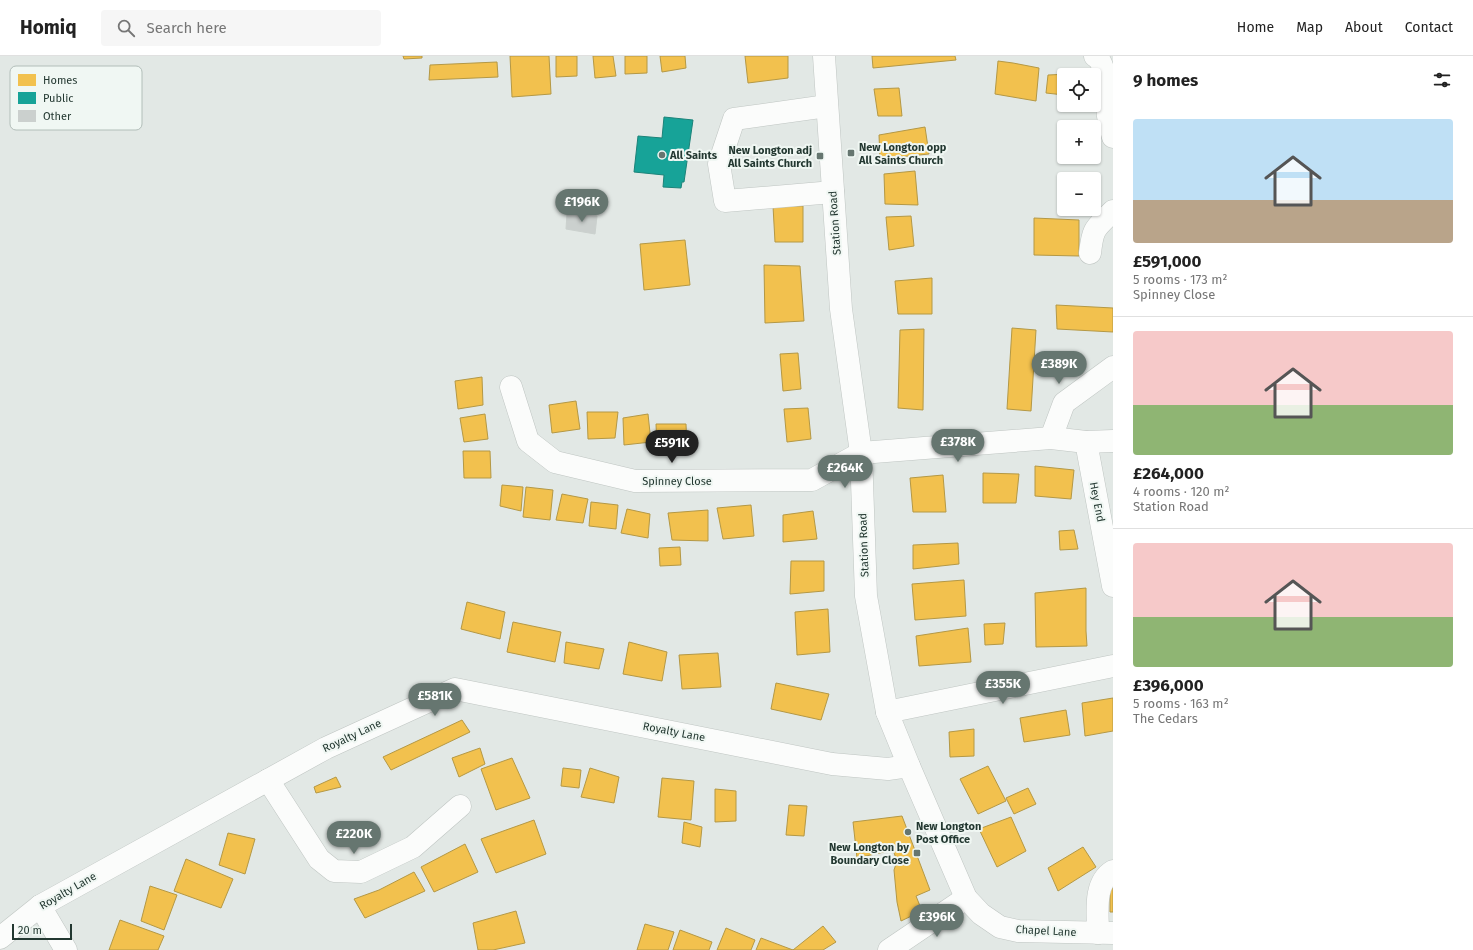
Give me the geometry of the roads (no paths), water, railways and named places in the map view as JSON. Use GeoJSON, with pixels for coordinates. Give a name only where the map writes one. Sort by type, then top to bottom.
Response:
{"type":"FeatureCollection","features":[{"type":"Feature","properties":{"kind":"street","name":"Station Road"},"geometry":{"type":"LineString","coordinates":[[824,56],[840,309],[861,453],[866,596],[887,712],[966,898]]}},
{"type":"Feature","properties":{"kind":"street"},"geometry":{"type":"LineString","coordinates":[[1094,56],[1097,57],[1103,67],[1108,118],[1113,137]]}},
{"type":"Feature","properties":{"kind":"street"},"geometry":{"type":"LineString","coordinates":[[827,106],[734,119],[719,164],[725,201],[833,192]]}},
{"type":"Feature","properties":{"kind":"street"},"geometry":{"type":"LineString","coordinates":[[1090,253],[1092,236],[1096,228],[1113,211]]}},
{"type":"Feature","properties":{"kind":"street"},"geometry":{"type":"LineString","coordinates":[[1051,438],[1064,403],[1113,367]]}},
{"type":"Feature","properties":{"kind":"street","name":"Spinney Close"},"geometry":{"type":"LineString","coordinates":[[511,387],[528,441],[533,446],[555,462],[635,481],[812,480],[861,453]]}},
{"type":"Feature","properties":{"kind":"street"},"geometry":{"type":"LineString","coordinates":[[861,453],[1051,438],[1086,442],[1113,441]]}},
{"type":"Feature","properties":{"kind":"street","name":"Hey End"},"geometry":{"type":"LineString","coordinates":[[1086,442],[1113,586]]}},
{"type":"Feature","properties":{"kind":"street"},"geometry":{"type":"LineString","coordinates":[[887,712],[1113,666]]}},
{"type":"Feature","properties":{"kind":"street","name":"Royalty Lane"},"geometry":{"type":"LineString","coordinates":[[0,938],[40,906],[326,748],[454,689],[832,764],[888,769],[909,766]]}},
{"type":"Feature","properties":{"kind":"street"},"geometry":{"type":"LineString","coordinates":[[268,780],[319,859],[334,870],[361,872],[413,847],[460,806]]}},
{"type":"Feature","properties":{"kind":"street"},"geometry":{"type":"LineString","coordinates":[[1105,933],[1098,893],[1102,882],[1108,874],[1113,871]]}},
{"type":"Feature","properties":{"kind":"street"},"geometry":{"type":"LineString","coordinates":[[889,950],[966,898]]}},
{"type":"Feature","properties":{"kind":"street","name":"Chapel Lane"},"geometry":{"type":"LineString","coordinates":[[966,898],[981,914],[1000,927],[1052,941],[1105,933]]}},
{"type":"Feature","properties":{"kind":"street"},"geometry":{"type":"LineString","coordinates":[[40,906],[66,950]]}},
{"type":"Feature","properties":{"kind":"place","name":"New Longton opp All Saints Church"},"geometry":{"type":"Point","coordinates":[851,153]}},
{"type":"Feature","properties":{"kind":"place","name":"All Saints"},"geometry":{"type":"Point","coordinates":[662,155]}},
{"type":"Feature","properties":{"kind":"place","name":"New Longton adj All Saints Church"},"geometry":{"type":"Point","coordinates":[820,156]}},
{"type":"Feature","properties":{"kind":"place","name":"New Longton Post Office"},"geometry":{"type":"Point","coordinates":[908,832]}},
{"type":"Feature","properties":{"kind":"place","name":"New Longton by Boundary Close"},"geometry":{"type":"Point","coordinates":[917,853]}}]}
